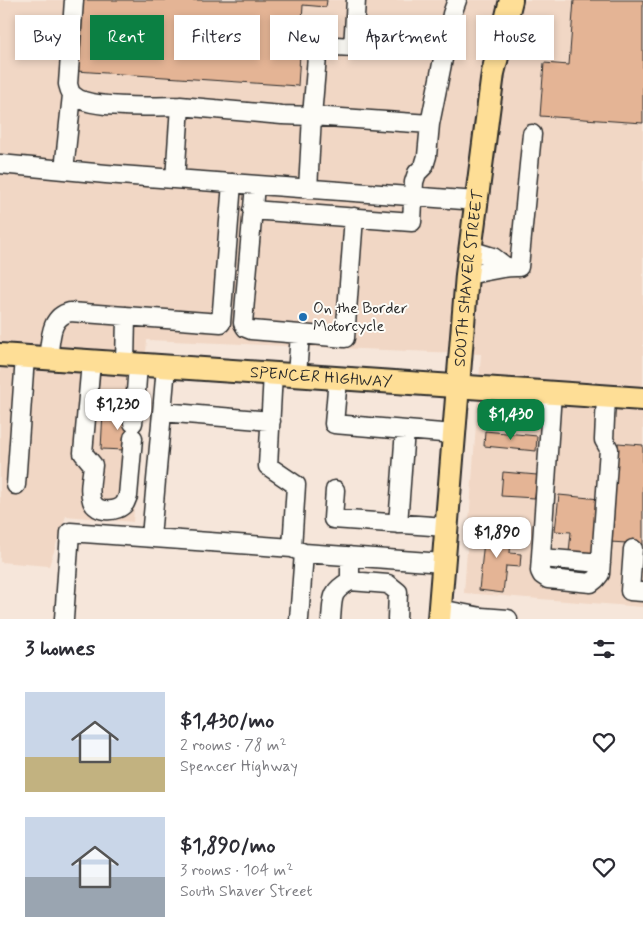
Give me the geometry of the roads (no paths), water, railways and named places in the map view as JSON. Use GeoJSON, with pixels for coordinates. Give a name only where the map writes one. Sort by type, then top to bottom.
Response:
{"type":"FeatureCollection","features":[{"type":"Feature","properties":{"kind":"main road","name":"SOUTH SHAVER STREET"},"geometry":{"type":"LineString","coordinates":[[440,614],[467,275],[493,73],[511,0]]}},
{"type":"Feature","properties":{"kind":"main road","name":"SPENCER HIGHWAY"},"geometry":{"type":"LineString","coordinates":[[0,355],[643,400]]}},
{"type":"Feature","properties":{"kind":"lane"},"geometry":{"type":"LineString","coordinates":[[64,170],[72,94],[68,84],[74,0]]}},
{"type":"Feature","properties":{"kind":"lane"},"geometry":{"type":"LineString","coordinates":[[308,189],[318,45],[353,47],[356,0]]}},
{"type":"Feature","properties":{"kind":"lane"},"geometry":{"type":"LineString","coordinates":[[252,210],[412,222],[414,182],[417,173],[424,166],[427,156],[430,124],[452,14],[457,0]]}},
{"type":"Feature","properties":{"kind":"lane"},"geometry":{"type":"LineString","coordinates":[[72,94],[81,100],[101,105],[180,106],[282,115],[430,124]]}},
{"type":"Feature","properties":{"kind":"lane"},"geometry":{"type":"LineString","coordinates":[[175,179],[180,106]]}},
{"type":"Feature","properties":{"kind":"lane"},"geometry":{"type":"LineString","coordinates":[[467,275],[506,266],[519,267],[532,134]]}},
{"type":"Feature","properties":{"kind":"lane"},"geometry":{"type":"LineString","coordinates":[[0,164],[477,201]]}},
{"type":"Feature","properties":{"kind":"lane"},"geometry":{"type":"LineString","coordinates":[[48,359],[54,323],[62,314],[70,312],[221,323],[232,183]]}},
{"type":"Feature","properties":{"kind":"lane"},"geometry":{"type":"LineString","coordinates":[[254,184],[243,323],[246,328],[251,330],[345,338],[354,217]]}},
{"type":"Feature","properties":{"kind":"lane"},"geometry":{"type":"LineString","coordinates":[[470,250],[493,257],[506,266]]}},
{"type":"Feature","properties":{"kind":"lane"},"geometry":{"type":"LineString","coordinates":[[91,362],[83,454],[93,465],[92,502],[96,507],[107,510],[118,509],[125,504],[128,496],[135,404],[126,316]]}},
{"type":"Feature","properties":{"kind":"lane"},"geometry":{"type":"LineString","coordinates":[[297,375],[300,334]]}},
{"type":"Feature","properties":{"kind":"lane"},"geometry":{"type":"LineString","coordinates":[[16,485],[24,357]]}},
{"type":"Feature","properties":{"kind":"lane"},"geometry":{"type":"LineString","coordinates":[[150,537],[166,367]]}},
{"type":"Feature","properties":{"kind":"lane"},"geometry":{"type":"LineString","coordinates":[[273,373],[268,466],[296,485],[299,619]]}},
{"type":"Feature","properties":{"kind":"lane"},"geometry":{"type":"LineString","coordinates":[[338,378],[334,424],[454,434]]}},
{"type":"Feature","properties":{"kind":"lane"},"geometry":{"type":"LineString","coordinates":[[552,393],[540,571],[548,579],[591,583],[600,574],[601,563],[609,449],[604,440],[606,397]]}},
{"type":"Feature","properties":{"kind":"lane"},"geometry":{"type":"LineString","coordinates":[[88,401],[135,404]]}},
{"type":"Feature","properties":{"kind":"lane"},"geometry":{"type":"LineString","coordinates":[[162,412],[271,421]]}},
{"type":"Feature","properties":{"kind":"lane"},"geometry":{"type":"LineString","coordinates":[[398,524],[405,430]]}},
{"type":"Feature","properties":{"kind":"lane"},"geometry":{"type":"LineString","coordinates":[[335,490],[333,519],[446,527]]}},
{"type":"Feature","properties":{"kind":"lane"},"geometry":{"type":"LineString","coordinates":[[64,619],[70,532],[150,537],[443,563]]}},
{"type":"Feature","properties":{"kind":"lane"},"geometry":{"type":"LineString","coordinates":[[633,549],[630,591],[643,592]]}},
{"type":"Feature","properties":{"kind":"lane"},"geometry":{"type":"LineString","coordinates":[[350,556],[350,581]]}},
{"type":"Feature","properties":{"kind":"lane"},"geometry":{"type":"LineString","coordinates":[[331,619],[333,597],[338,588],[350,581],[388,584],[398,592],[397,619]]}},
{"type":"Feature","properties":{"kind":"lane"},"geometry":{"type":"LineString","coordinates":[[440,614],[508,619]]}},
{"type":"Feature","properties":{"kind":"place","name":"On the Border Motorcycle"},"geometry":{"type":"Point","coordinates":[303,317]}}]}
